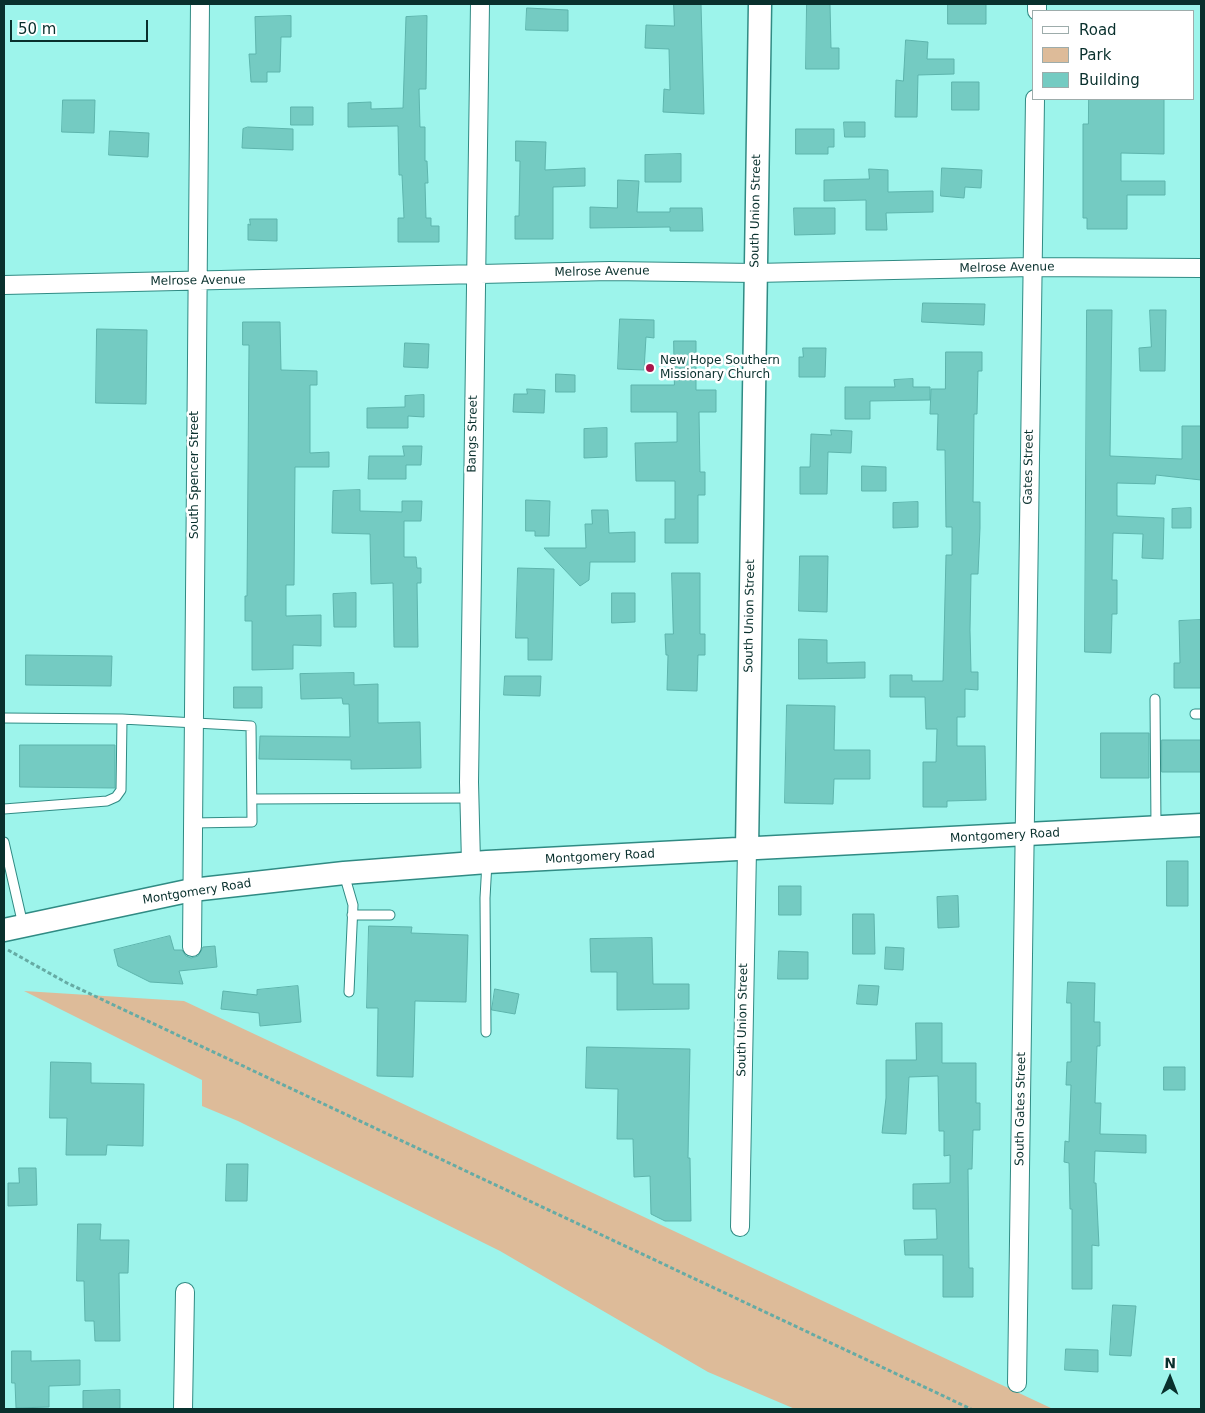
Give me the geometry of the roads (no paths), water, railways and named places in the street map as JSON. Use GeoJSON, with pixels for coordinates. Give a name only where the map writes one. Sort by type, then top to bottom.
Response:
{"type":"FeatureCollection","features":[{"type":"Feature","properties":{"kind":"street","name":"South Spencer Street"},"geometry":{"type":"LineString","coordinates":[[192,947],[196,282],[200,4]]}},
{"type":"Feature","properties":{"kind":"street","name":"Bangs Street"},"geometry":{"type":"LineString","coordinates":[[479,863],[469,798],[480,4]]}},
{"type":"Feature","properties":{"kind":"street","name":"South Union Street"},"geometry":{"type":"LineString","coordinates":[[740,1227],[760,4]]}},
{"type":"Feature","properties":{"kind":"street","name":"Gates Street"},"geometry":{"type":"LineString","coordinates":[[1025,835],[1035,100]]}},
{"type":"Feature","properties":{"kind":"street","name":"Melrose Avenue"},"geometry":{"type":"LineString","coordinates":[[4,285],[610,271],[755,273],[1032,267],[1201,268]]}},
{"type":"Feature","properties":{"kind":"street","name":"Montgomery Road"},"geometry":{"type":"LineString","coordinates":[[13,928],[192,890],[344,873],[479,863],[1201,825]]}},
{"type":"Feature","properties":{"kind":"street","name":"South Gates Street"},"geometry":{"type":"LineString","coordinates":[[1017,1384],[1025,835]]}},
{"type":"Feature","properties":{"kind":"street"},"geometry":{"type":"LineString","coordinates":[[184,1409],[185,1292]]}},
{"type":"Feature","properties":{"kind":"lane"},"geometry":{"type":"LineString","coordinates":[[1156,699],[1156,828]]}},
{"type":"Feature","properties":{"kind":"lane"},"geometry":{"type":"LineString","coordinates":[[4,718],[122,719],[251,726],[252,822],[192,823]]}},
{"type":"Feature","properties":{"kind":"lane"},"geometry":{"type":"LineString","coordinates":[[4,809],[107,801],[116,797],[122,790],[122,719]]}},
{"type":"Feature","properties":{"kind":"lane"},"geometry":{"type":"LineString","coordinates":[[252,800],[469,798]]}},
{"type":"Feature","properties":{"kind":"lane"},"geometry":{"type":"LineString","coordinates":[[4,842],[13,928]]}},
{"type":"Feature","properties":{"kind":"lane"},"geometry":{"type":"LineString","coordinates":[[479,863],[485,898],[486,1032]]}},
{"type":"Feature","properties":{"kind":"lane"},"geometry":{"type":"LineString","coordinates":[[344,873],[353,905],[349,992]]}},
{"type":"Feature","properties":{"kind":"lane"},"geometry":{"type":"LineString","coordinates":[[352,915],[390,915]]}},
{"type":"Feature","properties":{"kind":"place","name":"New Hope Southern Missionary Church"},"geometry":{"type":"Point","coordinates":[650,368]}}]}
